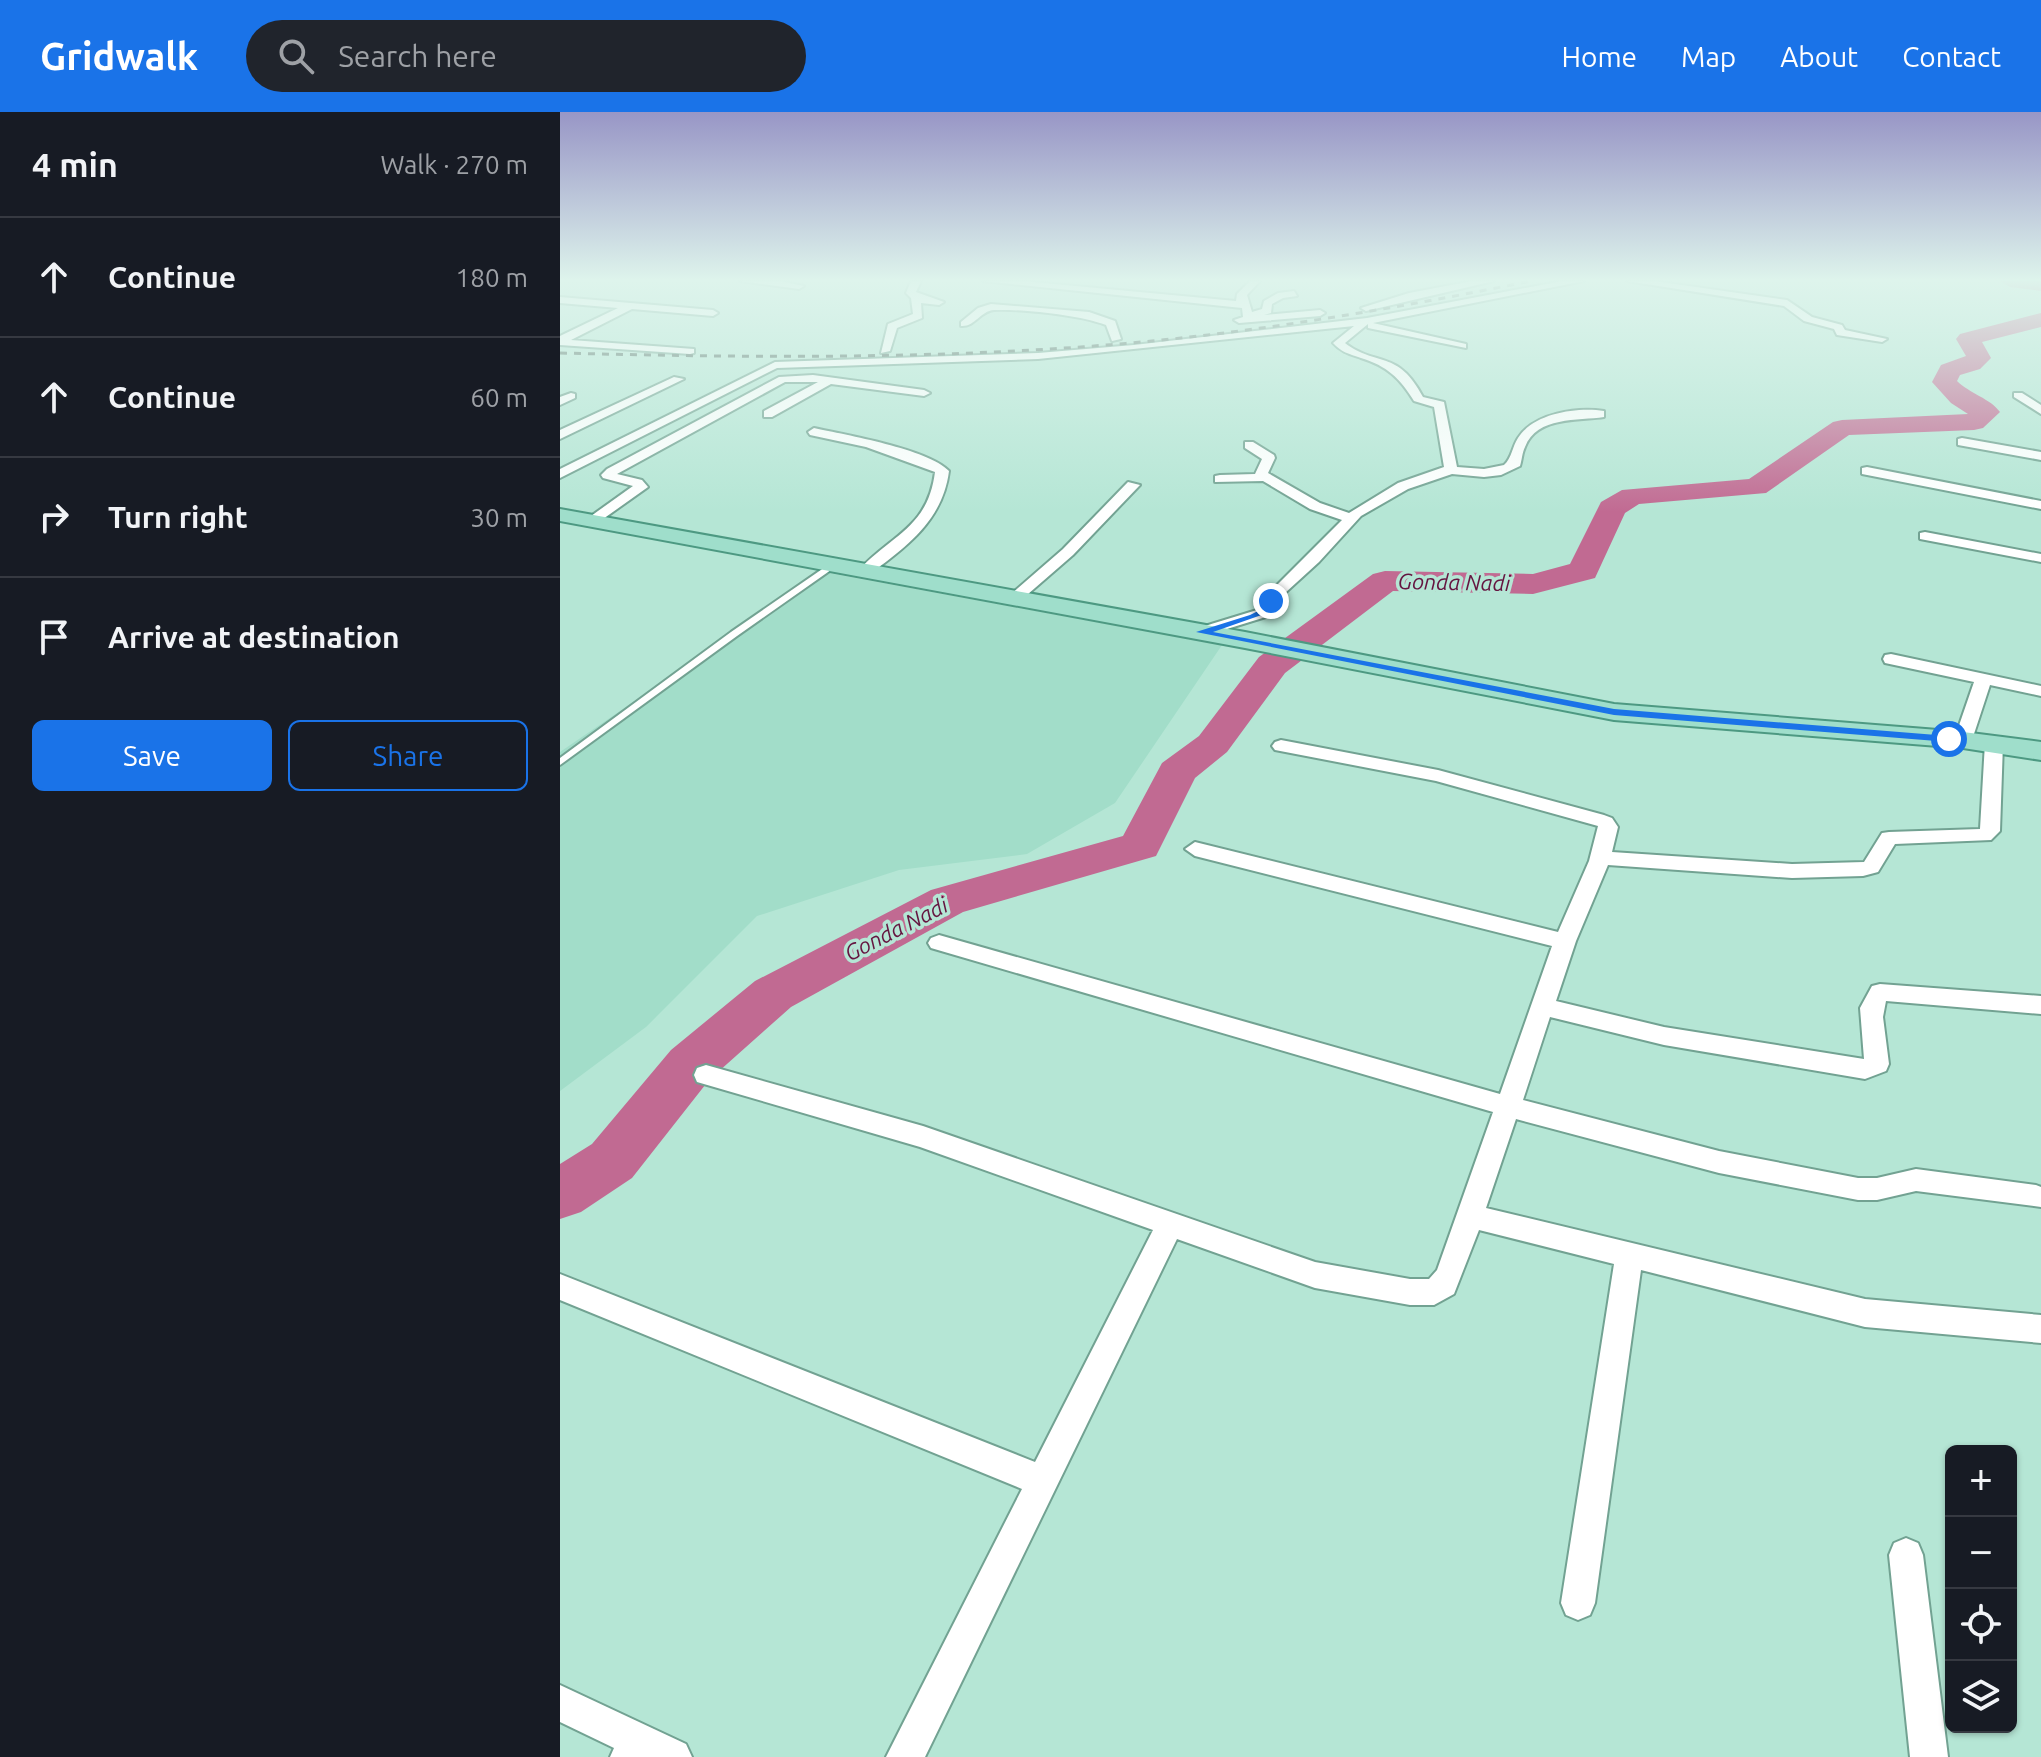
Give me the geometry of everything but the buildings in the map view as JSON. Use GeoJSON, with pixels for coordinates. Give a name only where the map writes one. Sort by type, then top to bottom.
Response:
{"type":"FeatureCollection","features":[{"type":"Feature","properties":{"kind":"main road"},"geometry":{"type":"LineString","coordinates":[[560,515],[1245,640],[1614,712],[1963,740],[2041,751]]}},
{"type":"Feature","properties":{"kind":"street"},"geometry":{"type":"LineString","coordinates":[[560,474],[775,365],[947,358]]}},
{"type":"Feature","properties":{"kind":"street"},"geometry":{"type":"LineString","coordinates":[[1369,358],[1399,369],[1415,387],[1416,397],[1440,405],[1442,425],[1449,436],[1449,470]]}},
{"type":"Feature","properties":{"kind":"street"},"geometry":{"type":"LineString","coordinates":[[591,521],[641,487],[608,475],[783,379],[800,377],[924,393]]}},
{"type":"Feature","properties":{"kind":"street"},"geometry":{"type":"LineString","coordinates":[[560,435],[678,379]]}},
{"type":"Feature","properties":{"kind":"street"},"geometry":{"type":"LineString","coordinates":[[768,414],[830,380]]}},
{"type":"Feature","properties":{"kind":"street"},"geometry":{"type":"LineString","coordinates":[[2018,395],[2041,410]]}},
{"type":"Feature","properties":{"kind":"street"},"geometry":{"type":"LineString","coordinates":[[1201,632],[1266,610],[1280,590],[1314,559],[1344,516],[1403,486],[1449,470],[1488,472],[1508,469],[1515,463],[1515,451],[1522,441],[1544,422],[1568,414],[1600,414]]}},
{"type":"Feature","properties":{"kind":"street"},"geometry":{"type":"LineString","coordinates":[[814,432],[869,444],[934,465],[942,471],[932,507],[921,523],[896,548],[866,570]]}},
{"type":"Feature","properties":{"kind":"street"},"geometry":{"type":"LineString","coordinates":[[1962,442],[2041,456]]}},
{"type":"Feature","properties":{"kind":"street"},"geometry":{"type":"LineString","coordinates":[[1249,445],[1269,458],[1260,476]]}},
{"type":"Feature","properties":{"kind":"street"},"geometry":{"type":"LineString","coordinates":[[1867,471],[2041,505]]}},
{"type":"Feature","properties":{"kind":"street"},"geometry":{"type":"LineString","coordinates":[[1344,516],[1342,504],[1392,475]]}},
{"type":"Feature","properties":{"kind":"street"},"geometry":{"type":"LineString","coordinates":[[1220,479],[1260,476],[1315,506],[1344,516]]}},
{"type":"Feature","properties":{"kind":"street"},"geometry":{"type":"LineString","coordinates":[[1015,598],[1068,552],[1133,485]]}},
{"type":"Feature","properties":{"kind":"street"},"geometry":{"type":"LineString","coordinates":[[1925,536],[2041,558]]}},
{"type":"Feature","properties":{"kind":"street"},"geometry":{"type":"LineString","coordinates":[[1891,659],[2041,691]]}},
{"type":"Feature","properties":{"kind":"street"},"geometry":{"type":"LineString","coordinates":[[1963,740],[1984,678]]}},
{"type":"Feature","properties":{"kind":"street"},"geometry":{"type":"LineString","coordinates":[[1600,858],[1792,871],[1863,869],[1871,867],[1889,838],[1984,835],[1990,831],[1994,743]]}},
{"type":"Feature","properties":{"kind":"street"},"geometry":{"type":"LineString","coordinates":[[706,1075],[923,1137],[1315,1275],[1410,1292],[1434,1292],[1444,1285],[1450,1274],[1565,941],[1600,858],[1608,827],[1597,819],[1438,776],[1281,746]]}},
{"type":"Feature","properties":{"kind":"street"},"geometry":{"type":"LineString","coordinates":[[1195,849],[1565,941]]}},
{"type":"Feature","properties":{"kind":"street"},"geometry":{"type":"LineString","coordinates":[[939,943],[1507,1106],[1719,1162],[1858,1189],[1877,1189],[1916,1180],[2036,1197]]}},
{"type":"Feature","properties":{"kind":"street"},"geometry":{"type":"LineString","coordinates":[[1544,1007],[1664,1036],[1865,1069],[1877,1064],[1879,1051],[1869,1011],[1871,1001],[1880,992],[2041,1005]]}},
{"type":"Feature","properties":{"kind":"street"},"geometry":{"type":"LineString","coordinates":[[1471,1216],[1865,1313],[2041,1329]]}},
{"type":"Feature","properties":{"kind":"street"},"geometry":{"type":"LineString","coordinates":[[905,1757],[1170,1225]]}},
{"type":"Feature","properties":{"kind":"street"},"geometry":{"type":"LineString","coordinates":[[1578,1603],[1629,1255]]}},
{"type":"Feature","properties":{"kind":"street"},"geometry":{"type":"LineString","coordinates":[[560,1287],[1043,1481]]}},
{"type":"Feature","properties":{"kind":"street"},"geometry":{"type":"LineString","coordinates":[[1906,1555],[1929,1757]]}},
{"type":"Feature","properties":{"kind":"street"},"geometry":{"type":"LineString","coordinates":[[560,1703],[634,1749],[673,1757]]}},
{"type":"Feature","properties":{"kind":"lane"},"geometry":{"type":"LineString","coordinates":[[560,762],[834,565]]}},
{"type":"Feature","properties":{"kind":"shaded area"},"geometry":{"type":"Polygon","coordinates":[[[823,572],[1222,645],[1115,803],[1027,854],[899,870],[757,916],[646,1027],[560,1091],[560,752],[823,572]]]}},
{"type":"Feature","properties":{"kind":"waterway","name":"Gonda Nadi"},"geometry":{"type":"LineString","coordinates":[[560,1194],[612,1161],[690,1065],[773,994],[947,901],[1140,846],[1177,772],[1213,744],[1272,665],[1385,581],[1533,584],[1583,571],[1612,508],[1632,496],[1756,487],[1842,428],[1974,422],[1987,412],[1960,398],[1944,382],[1950,370],[1971,364],[1979,358]]}},
{"type":"Feature","properties":{"kind":"route"},"geometry":{"type":"LineString","coordinates":[[1271,601],[1266,610],[1254,617],[1201,632],[1614,712],[1949,739]]}}]}
